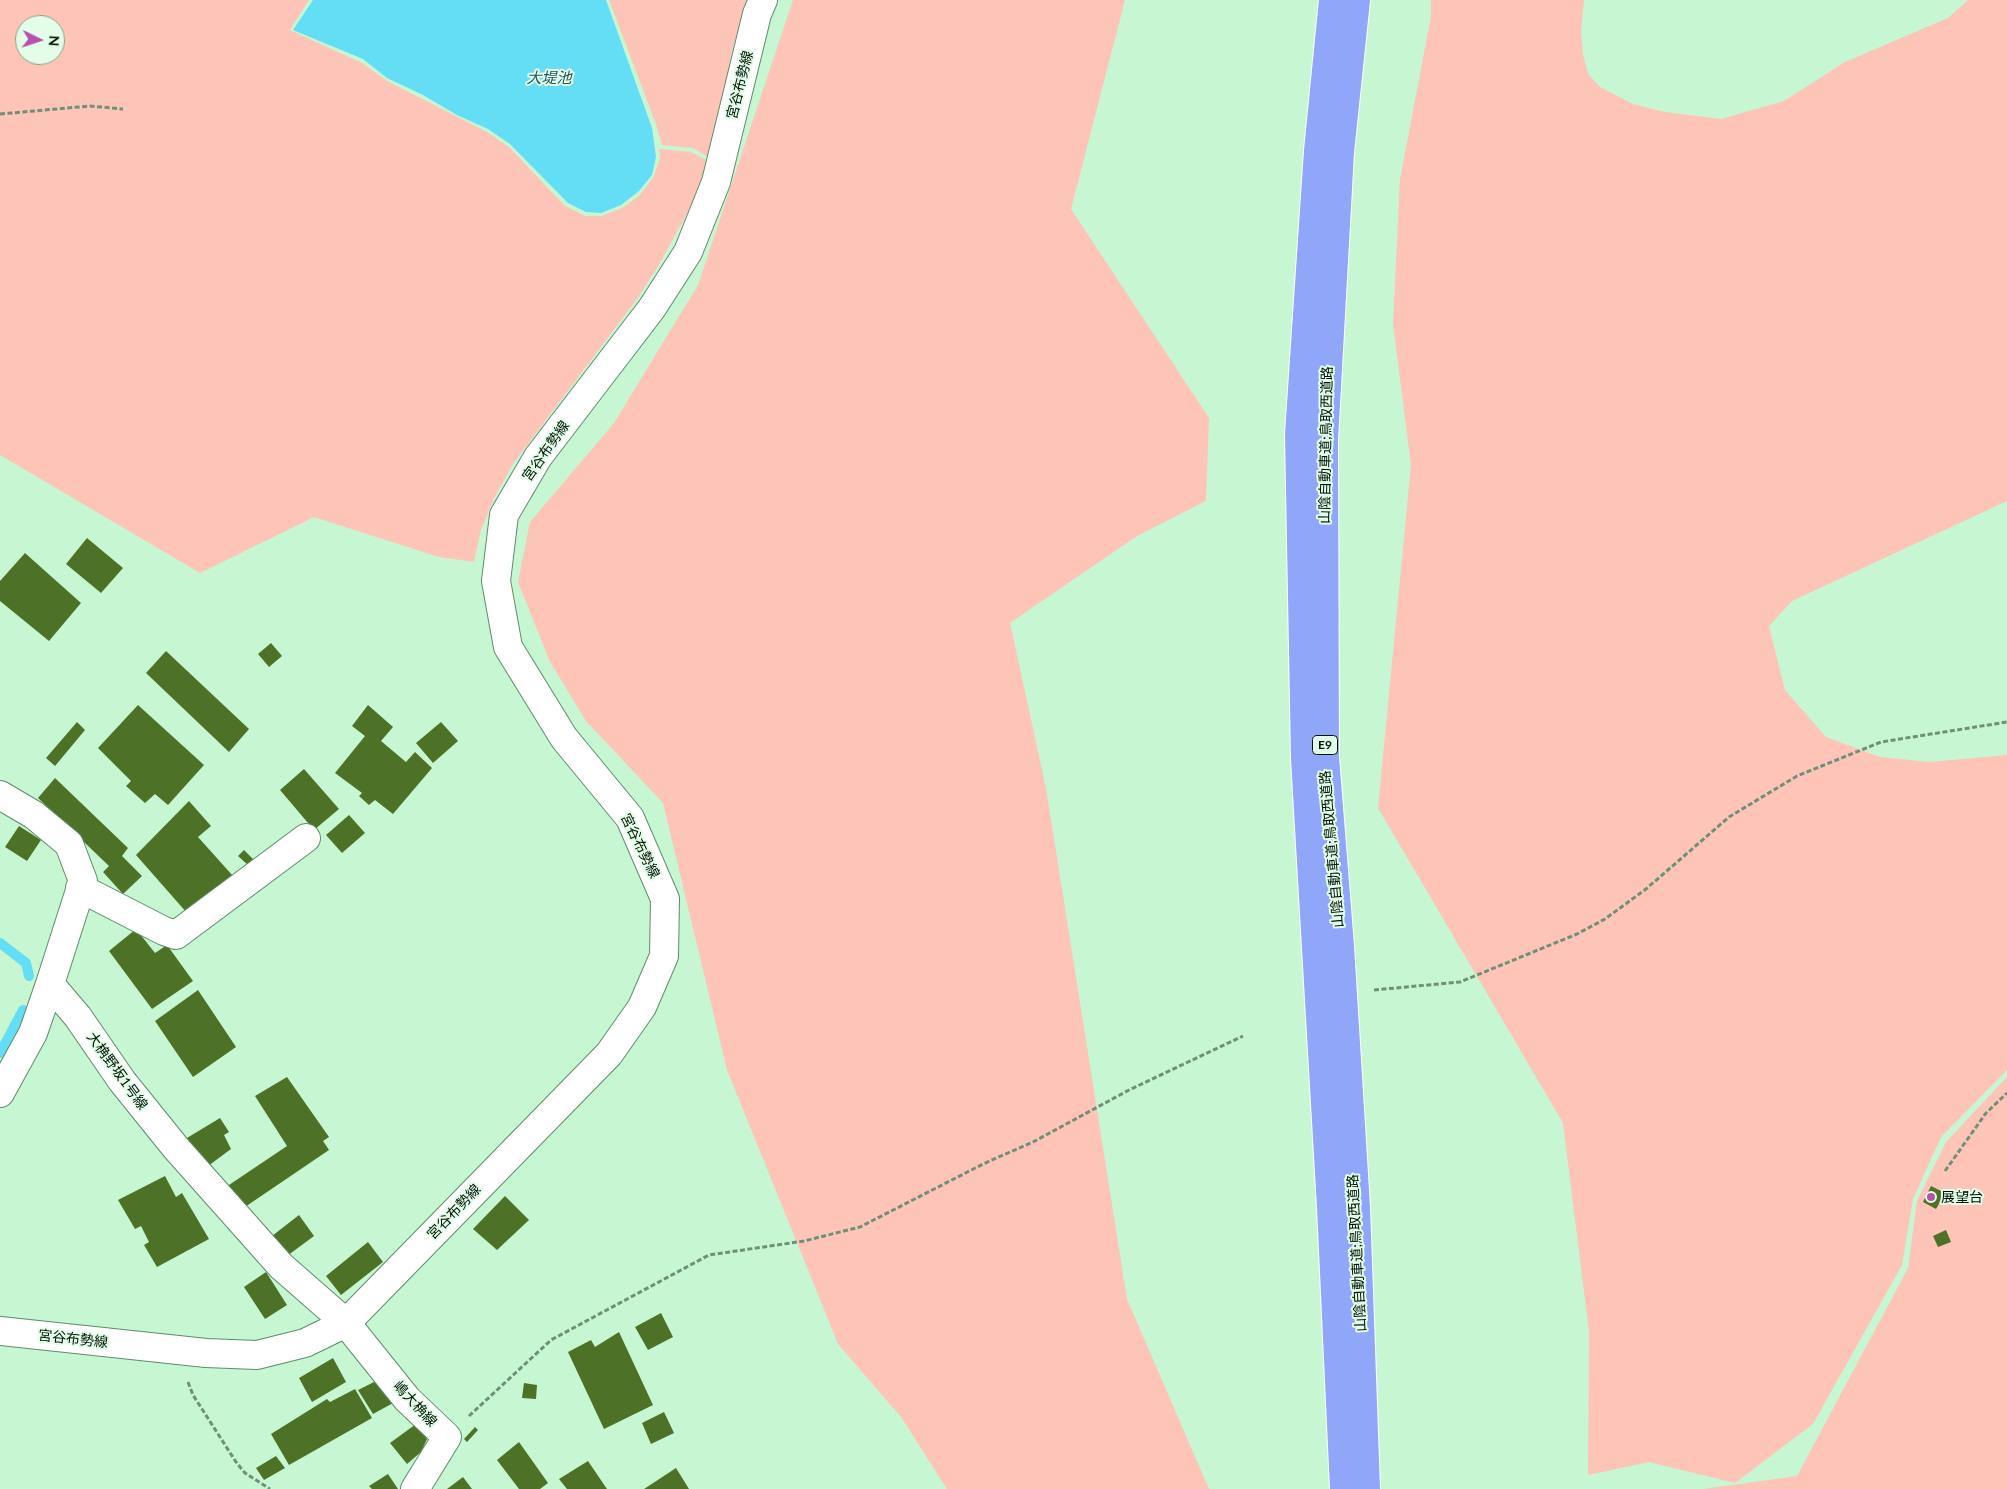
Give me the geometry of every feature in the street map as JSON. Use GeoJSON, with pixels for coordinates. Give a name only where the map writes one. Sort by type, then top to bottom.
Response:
{"type":"FeatureCollection","features":[{"type":"Feature","properties":{"kind":"highway","name":"山陰自動車道;鳥取西道路"},"geometry":{"type":"LineString","coordinates":[[1334,0],[1318,151],[1299,434],[1305,758],[1331,1207],[1344,1489]]}},
{"type":"Feature","properties":{"kind":"highway","name":"山陰自動車道;鳥取西道路"},"geometry":{"type":"LineString","coordinates":[[1356,0],[1340,152],[1324,440],[1325,757],[1340,946],[1356,1207],[1366,1489]]}},
{"type":"Feature","properties":{"kind":"street","name":"宮谷布勢線"},"geometry":{"type":"LineString","coordinates":[[0,1331],[206,1353],[257,1355],[305,1343],[346,1323],[609,1054],[642,1008],[664,956],[665,899],[630,818],[564,738],[508,647],[496,581],[504,515],[538,457],[652,308],[688,252],[716,182],[757,14],[763,0]]}},
{"type":"Feature","properties":{"kind":"street"},"geometry":{"type":"LineString","coordinates":[[0,795],[34,815],[69,844],[83,881],[33,1033],[0,1093]]}},
{"type":"Feature","properties":{"kind":"street"},"geometry":{"type":"LineString","coordinates":[[80,888],[164,931],[176,935],[306,838]]}},
{"type":"Feature","properties":{"kind":"street","name":"大桷野坂1号線"},"geometry":{"type":"LineString","coordinates":[[50,984],[78,1017],[122,1082],[176,1148],[280,1266],[346,1323]]}},
{"type":"Feature","properties":{"kind":"street","name":"嶋大桷線"},"geometry":{"type":"LineString","coordinates":[[346,1323],[407,1399],[447,1437],[415,1489]]}},
{"type":"Feature","properties":{"kind":"path"},"geometry":{"type":"LineString","coordinates":[[0,114],[90,106],[123,109]]}},
{"type":"Feature","properties":{"kind":"path"},"geometry":{"type":"LineString","coordinates":[[1371,991],[1460,982],[1577,934],[1605,919],[1646,889],[1729,817],[1797,776],[1881,742],[2007,722]]}},
{"type":"Feature","properties":{"kind":"path"},"geometry":{"type":"LineString","coordinates":[[447,1437],[551,1340],[709,1255],[804,1242],[860,1227],[983,1164],[1033,1142],[1130,1090],[1243,1036]]}},
{"type":"Feature","properties":{"kind":"path"},"geometry":{"type":"LineString","coordinates":[[1945,1171],[1986,1113],[2007,1093]]}},
{"type":"Feature","properties":{"kind":"path"},"geometry":{"type":"LineString","coordinates":[[186,1376],[193,1395],[236,1462],[245,1473],[270,1489]]}},
{"type":"Feature","properties":{"kind":"shaded area"},"geometry":{"type":"Polygon","coordinates":[[[0,0],[309,0],[290,30],[362,63],[387,81],[487,132],[509,147],[565,206],[585,216],[602,216],[624,207],[640,195],[654,176],[660,158],[659,149],[691,152],[708,161],[696,197],[660,263],[637,299],[515,461],[494,498],[481,530],[474,562],[439,557],[314,517],[200,573],[0,455],[0,0]]]}},
{"type":"Feature","properties":{"kind":"shaded area"},"geometry":{"type":"Polygon","coordinates":[[[609,0],[747,0],[731,54],[726,88],[710,158],[693,148],[662,145],[656,124],[609,0]]]}},
{"type":"Feature","properties":{"kind":"shaded area"},"geometry":{"type":"Polygon","coordinates":[[[793,0],[1125,0],[1071,209],[1209,418],[1206,501],[1137,536],[1010,623],[1046,788],[1127,1299],[1209,1489],[947,1489],[901,1417],[838,1344],[727,1070],[663,803],[586,721],[550,662],[518,582],[530,522],[614,423],[698,285],[793,0]]]}},
{"type":"Feature","properties":{"kind":"shaded area"},"geometry":{"type":"Polygon","coordinates":[[[1431,0],[1584,0],[1581,32],[1583,54],[1588,74],[1600,87],[1633,104],[1665,112],[1721,119],[1784,101],[1845,62],[1948,18],[1968,0],[2007,0],[2007,501],[1792,601],[1769,626],[1785,690],[1826,737],[1880,757],[1930,762],[2007,755],[2007,1070],[1941,1137],[1913,1199],[1902,1265],[1813,1424],[1735,1483],[1649,1462],[1588,1475],[1589,1332],[1563,1123],[1378,808],[1411,465],[1393,324],[1400,179],[1431,16],[1431,0]]]}},
{"type":"Feature","properties":{"kind":"shaded area"},"geometry":{"type":"Polygon","coordinates":[[[2007,1077],[2007,1489],[1703,1489],[1797,1476],[1908,1268],[1917,1201],[1946,1142],[2007,1077]]]}},
{"type":"Feature","properties":{"kind":"water","name":"大堤池"},"geometry":{"type":"Polygon","coordinates":[[[313,0],[606,0],[652,128],[656,157],[652,175],[639,191],[621,205],[601,213],[586,212],[568,203],[510,144],[488,129],[387,78],[363,59],[293,30],[313,0]]]}},
{"type":"Feature","properties":{"kind":"building"},"geometry":{"type":"Polygon","coordinates":[[[87,538],[123,568],[101,593],[66,564],[87,538]]]}},
{"type":"Feature","properties":{"kind":"building"},"geometry":{"type":"Polygon","coordinates":[[[25,553],[81,603],[49,641],[0,601],[0,581],[25,553]]]}},
{"type":"Feature","properties":{"kind":"building"},"geometry":{"type":"Polygon","coordinates":[[[271,643],[282,656],[269,667],[258,654],[271,643]]]}},
{"type":"Feature","properties":{"kind":"building"},"geometry":{"type":"Polygon","coordinates":[[[166,651],[249,729],[229,752],[146,673],[166,651]]]}},
{"type":"Feature","properties":{"kind":"building"},"geometry":{"type":"Polygon","coordinates":[[[138,705],[204,765],[168,805],[155,794],[145,803],[126,786],[131,781],[98,748],[138,705]]]}},
{"type":"Feature","properties":{"kind":"building"},"geometry":{"type":"Polygon","coordinates":[[[368,705],[393,727],[381,741],[406,762],[415,752],[432,768],[393,814],[375,800],[369,805],[359,796],[362,793],[335,773],[365,736],[352,726],[368,705]]]}},
{"type":"Feature","properties":{"kind":"building"},"geometry":{"type":"Polygon","coordinates":[[[77,722],[85,730],[55,766],[46,758],[77,722]]]}},
{"type":"Feature","properties":{"kind":"building"},"geometry":{"type":"Polygon","coordinates":[[[441,722],[458,741],[433,763],[416,743],[441,722]]]}},
{"type":"Feature","properties":{"kind":"building"},"geometry":{"type":"Polygon","coordinates":[[[304,769],[339,809],[314,830],[280,790],[304,769]]]}},
{"type":"Feature","properties":{"kind":"building"},"geometry":{"type":"Polygon","coordinates":[[[55,778],[128,848],[122,856],[142,876],[123,894],[103,872],[109,866],[38,798],[55,778]]]}},
{"type":"Feature","properties":{"kind":"building"},"geometry":{"type":"Polygon","coordinates":[[[189,801],[211,826],[198,837],[233,876],[187,913],[136,855],[189,801]]]}},
{"type":"Feature","properties":{"kind":"building"},"geometry":{"type":"Polygon","coordinates":[[[349,815],[365,833],[342,853],[326,835],[349,815]]]}},
{"type":"Feature","properties":{"kind":"building"},"geometry":{"type":"Polygon","coordinates":[[[19,826],[41,840],[27,861],[5,847],[19,826]]]}},
{"type":"Feature","properties":{"kind":"building"},"geometry":{"type":"Polygon","coordinates":[[[244,850],[254,860],[248,865],[238,856],[244,850]]]}},
{"type":"Feature","properties":{"kind":"building"},"geometry":{"type":"Polygon","coordinates":[[[136,929],[155,953],[167,945],[193,981],[152,1009],[109,951],[136,929]]]}},
{"type":"Feature","properties":{"kind":"building"},"geometry":{"type":"Polygon","coordinates":[[[198,990],[236,1047],[193,1077],[155,1021],[198,990]]]}},
{"type":"Feature","properties":{"kind":"building"},"geometry":{"type":"Polygon","coordinates":[[[287,1077],[329,1137],[323,1141],[329,1150],[242,1209],[226,1187],[287,1146],[255,1096],[287,1077]]]}},
{"type":"Feature","properties":{"kind":"building"},"geometry":{"type":"Polygon","coordinates":[[[220,1118],[229,1132],[224,1135],[231,1149],[204,1169],[182,1141],[220,1118]]]}},
{"type":"Feature","properties":{"kind":"building"},"geometry":{"type":"Polygon","coordinates":[[[165,1176],[176,1197],[182,1193],[209,1239],[157,1267],[144,1245],[149,1242],[141,1226],[135,1229],[118,1200],[165,1176]]]}},
{"type":"Feature","properties":{"kind":"building"},"geometry":{"type":"Polygon","coordinates":[[[1931,1186],[1945,1193],[1936,1209],[1923,1202],[1931,1186]]]}},
{"type":"Feature","properties":{"kind":"building"},"geometry":{"type":"Polygon","coordinates":[[[505,1196],[529,1220],[497,1250],[473,1229],[505,1196]]]}},
{"type":"Feature","properties":{"kind":"building"},"geometry":{"type":"Polygon","coordinates":[[[299,1215],[314,1236],[287,1256],[272,1236],[299,1215]]]}},
{"type":"Feature","properties":{"kind":"building"},"geometry":{"type":"Polygon","coordinates":[[[1946,1230],[1951,1242],[1938,1247],[1933,1236],[1946,1230]]]}},
{"type":"Feature","properties":{"kind":"building"},"geometry":{"type":"Polygon","coordinates":[[[368,1242],[383,1262],[341,1295],[326,1276],[368,1242]]]}},
{"type":"Feature","properties":{"kind":"building"},"geometry":{"type":"Polygon","coordinates":[[[266,1272],[287,1305],[265,1319],[244,1287],[266,1272]]]}},
{"type":"Feature","properties":{"kind":"building"},"geometry":{"type":"Polygon","coordinates":[[[661,1313],[673,1337],[648,1350],[635,1327],[661,1313]]]}},
{"type":"Feature","properties":{"kind":"building"},"geometry":{"type":"Polygon","coordinates":[[[619,1332],[653,1405],[604,1429],[568,1352],[591,1340],[595,1347],[619,1332]]]}},
{"type":"Feature","properties":{"kind":"building"},"geometry":{"type":"Polygon","coordinates":[[[333,1358],[346,1382],[312,1402],[299,1378],[333,1358]]]}},
{"type":"Feature","properties":{"kind":"building"},"geometry":{"type":"Polygon","coordinates":[[[380,1379],[395,1402],[373,1414],[358,1390],[380,1379]]]}},
{"type":"Feature","properties":{"kind":"building"},"geometry":{"type":"Polygon","coordinates":[[[524,1383],[537,1385],[536,1399],[522,1398],[524,1383]]]}},
{"type":"Feature","properties":{"kind":"building"},"geometry":{"type":"Polygon","coordinates":[[[355,1389],[372,1418],[289,1465],[271,1434],[327,1399],[330,1402],[355,1389]]]}},
{"type":"Feature","properties":{"kind":"building"},"geometry":{"type":"Polygon","coordinates":[[[664,1412],[674,1433],[651,1444],[642,1423],[664,1412]]]}},
{"type":"Feature","properties":{"kind":"building"},"geometry":{"type":"Polygon","coordinates":[[[416,1424],[427,1439],[421,1452],[407,1464],[390,1443],[416,1424]]]}},
{"type":"Feature","properties":{"kind":"building"},"geometry":{"type":"Polygon","coordinates":[[[475,1427],[478,1430],[467,1442],[464,1439],[475,1427]]]}},
{"type":"Feature","properties":{"kind":"building"},"geometry":{"type":"Polygon","coordinates":[[[519,1442],[548,1483],[540,1489],[519,1489],[497,1460],[519,1442]]]}},
{"type":"Feature","properties":{"kind":"building"},"geometry":{"type":"Polygon","coordinates":[[[276,1456],[285,1468],[264,1480],[256,1468],[276,1456]]]}},
{"type":"Feature","properties":{"kind":"building"},"geometry":{"type":"Polygon","coordinates":[[[588,1461],[607,1489],[567,1489],[559,1479],[588,1461]]]}},
{"type":"Feature","properties":{"kind":"building"},"geometry":{"type":"Polygon","coordinates":[[[676,1468],[689,1489],[644,1489],[676,1468]]]}},
{"type":"Feature","properties":{"kind":"building"},"geometry":{"type":"Polygon","coordinates":[[[388,1474],[398,1489],[372,1489],[369,1486],[388,1474]]]}},
{"type":"Feature","properties":{"kind":"building"},"geometry":{"type":"Polygon","coordinates":[[[463,1477],[472,1489],[447,1489],[463,1477]]]}},
{"type":"Feature","properties":{"kind":"waterway"},"geometry":{"type":"LineString","coordinates":[[0,943],[26,963],[29,976]]}},
{"type":"Feature","properties":{"kind":"waterway"},"geometry":{"type":"LineString","coordinates":[[0,1053],[23,1010]]}},
{"type":"Feature","properties":{"kind":"place","name":"展望台"},"geometry":{"type":"Point","coordinates":[1931,1197]}}]}
